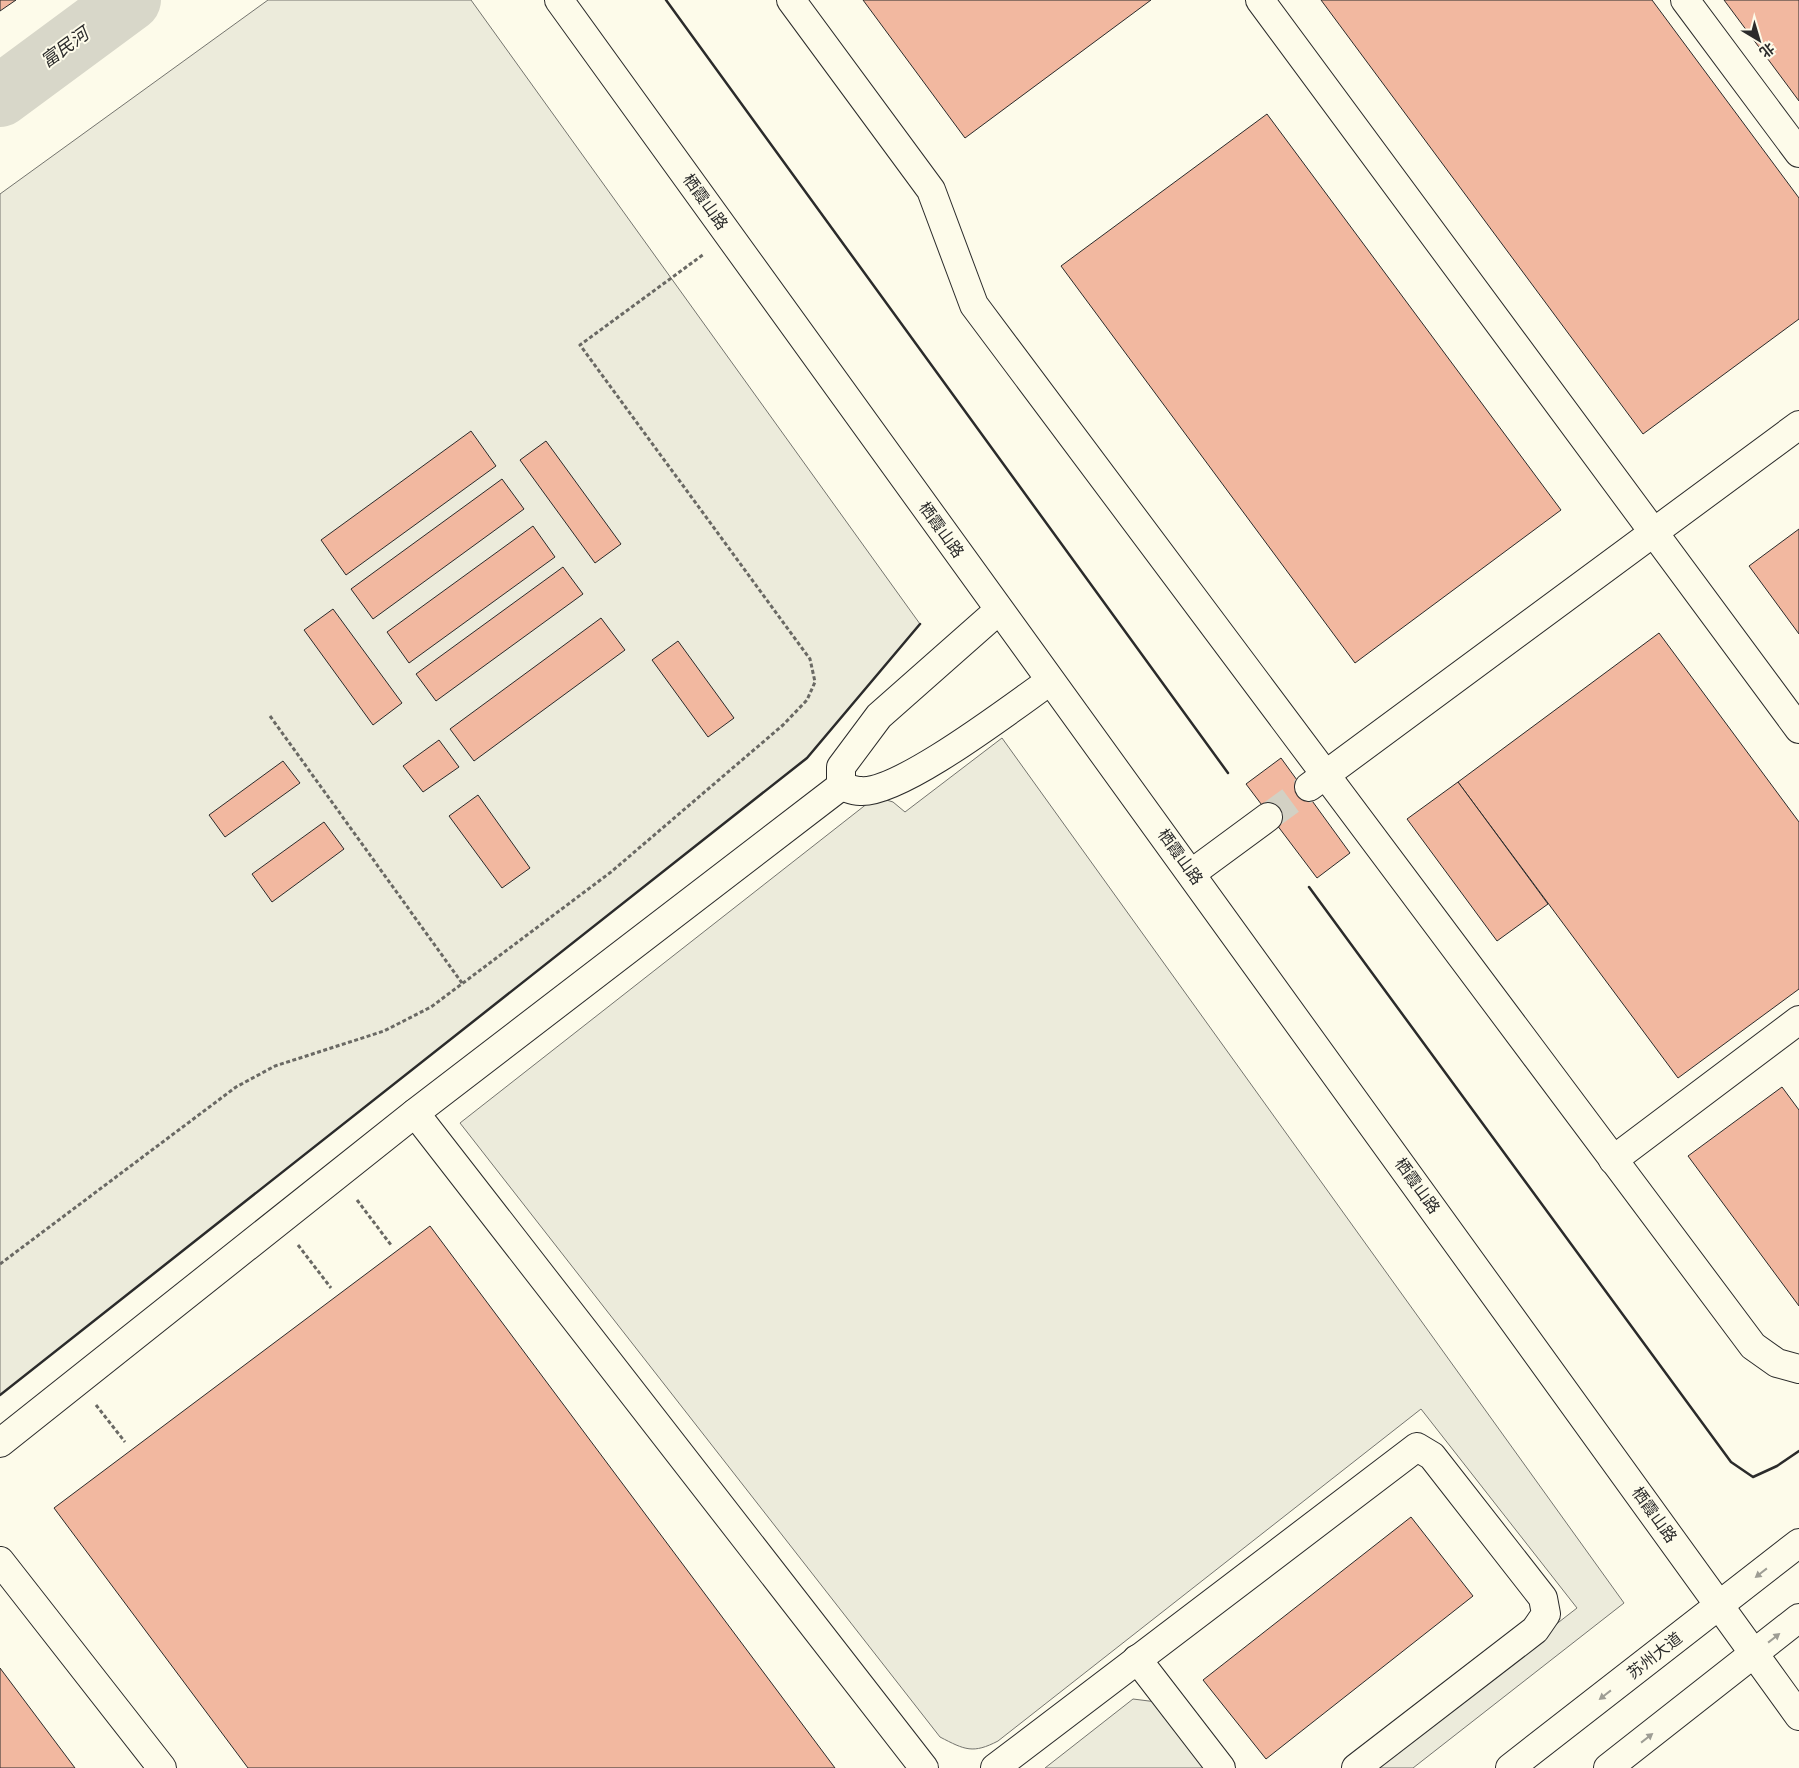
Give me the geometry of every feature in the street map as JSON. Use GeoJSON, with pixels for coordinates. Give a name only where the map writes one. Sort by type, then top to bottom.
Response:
{"type":"FeatureCollection","features":[{"type":"Feature","properties":{"kind":"street","name":"栖霞山路"},"geometry":{"type":"LineString","coordinates":[[559,0],[1050,681],[1192,873],[1799,1716]]}},
{"type":"Feature","properties":{"kind":"street"},"geometry":{"type":"LineString","coordinates":[[790,0],[932,190],[974,305],[1317,781],[1613,1160],[1753,1346],[1777,1363],[1799,1369]]}},
{"type":"Feature","properties":{"kind":"street"},"geometry":{"type":"LineString","coordinates":[[1260,0],[1799,729]]}},
{"type":"Feature","properties":{"kind":"street"},"geometry":{"type":"LineString","coordinates":[[1686,0],[1799,152]]}},
{"type":"Feature","properties":{"kind":"street"},"geometry":{"type":"LineString","coordinates":[[1317,781],[1799,425]]}},
{"type":"Feature","properties":{"kind":"street"},"geometry":{"type":"LineString","coordinates":[[842,786],[841,767],[879,716],[999,610]]}},
{"type":"Feature","properties":{"kind":"street"},"geometry":{"type":"LineString","coordinates":[[842,786],[861,792],[891,785],[920,770],[1050,681]]}},
{"type":"Feature","properties":{"kind":"street"},"geometry":{"type":"LineString","coordinates":[[0,1443],[415,1113],[842,786]]}},
{"type":"Feature","properties":{"kind":"street"},"geometry":{"type":"LineString","coordinates":[[1192,873],[1268,817]]}},
{"type":"Feature","properties":{"kind":"street"},"geometry":{"type":"LineString","coordinates":[[1613,1160],[1799,1020]]}},
{"type":"Feature","properties":{"kind":"street"},"geometry":{"type":"LineString","coordinates":[[415,1113],[924,1768]]}},
{"type":"Feature","properties":{"kind":"street"},"geometry":{"type":"LineString","coordinates":[[995,1768],[1417,1447],[1432,1456],[1543,1598],[1546,1614],[1535,1630],[1356,1768]]}},
{"type":"Feature","properties":{"kind":"street","name":"苏州大道"},"geometry":{"type":"LineString","coordinates":[[1510,1768],[1799,1543]]}},
{"type":"Feature","properties":{"kind":"street"},"geometry":{"type":"LineString","coordinates":[[0,1561],[162,1768]]}},
{"type":"Feature","properties":{"kind":"street"},"geometry":{"type":"LineString","coordinates":[[1608,1768],[1799,1618]]}},
{"type":"Feature","properties":{"kind":"street"},"geometry":{"type":"LineString","coordinates":[[1137,1659],[1221,1768]]}},
{"type":"Feature","properties":{"kind":"path"},"geometry":{"type":"LineString","coordinates":[[0,1264],[236,1087],[275,1066],[384,1031],[431,1007],[611,872],[776,732],[808,700],[816,682],[810,659],[580,345],[729,236]]}},
{"type":"Feature","properties":{"kind":"path"},"geometry":{"type":"LineString","coordinates":[[270,716],[462,983]]}},
{"type":"Feature","properties":{"kind":"path"},"geometry":{"type":"LineString","coordinates":[[337,1174],[391,1244]]}},
{"type":"Feature","properties":{"kind":"path"},"geometry":{"type":"LineString","coordinates":[[279,1221],[331,1288]]}},
{"type":"Feature","properties":{"kind":"path"},"geometry":{"type":"LineString","coordinates":[[78,1381],[125,1442]]}},
{"type":"Feature","properties":{"kind":"shaded area"},"geometry":{"type":"Polygon","coordinates":[[[268,0],[471,0],[920,624],[807,758],[0,1395],[0,194],[268,0]]]}},
{"type":"Feature","properties":{"kind":"shaded area"},"geometry":{"type":"Polygon","coordinates":[[[1002,738],[1624,1603],[1413,1768],[1371,1768],[1577,1608],[1421,1409],[998,1741],[982,1748],[969,1749],[940,1737],[460,1123],[868,803],[880,798],[893,802],[905,812],[1002,738]]]}},
{"type":"Feature","properties":{"kind":"shaded area"},"geometry":{"type":"Polygon","coordinates":[[[1133,1699],[1157,1702],[1210,1768],[1045,1768],[1133,1699]]]}},
{"type":"Feature","properties":{"kind":"building"},"geometry":{"type":"Polygon","coordinates":[[[0,0],[16,0],[0,11],[0,0]]]}},
{"type":"Feature","properties":{"kind":"building"},"geometry":{"type":"Polygon","coordinates":[[[863,0],[1151,0],[965,138],[863,0]]]}},
{"type":"Feature","properties":{"kind":"building"},"geometry":{"type":"Polygon","coordinates":[[[1321,0],[1652,0],[1799,198],[1799,319],[1643,434],[1321,0]]]}},
{"type":"Feature","properties":{"kind":"building"},"geometry":{"type":"Polygon","coordinates":[[[1724,0],[1799,0],[1799,101],[1724,0]]]}},
{"type":"Feature","properties":{"kind":"building"},"geometry":{"type":"Polygon","coordinates":[[[1267,114],[1561,510],[1355,663],[1061,266],[1267,114]]]}},
{"type":"Feature","properties":{"kind":"building"},"geometry":{"type":"Polygon","coordinates":[[[471,431],[496,466],[346,575],[321,540],[471,431]]]}},
{"type":"Feature","properties":{"kind":"building"},"geometry":{"type":"Polygon","coordinates":[[[546,441],[621,544],[595,563],[520,460],[546,441]]]}},
{"type":"Feature","properties":{"kind":"building"},"geometry":{"type":"Polygon","coordinates":[[[502,479],[524,509],[373,619],[351,589],[502,479]]]}},
{"type":"Feature","properties":{"kind":"building"},"geometry":{"type":"Polygon","coordinates":[[[533,526],[555,557],[409,663],[387,632],[533,526]]]}},
{"type":"Feature","properties":{"kind":"building"},"geometry":{"type":"Polygon","coordinates":[[[1799,529],[1799,634],[1749,566],[1799,529]]]}},
{"type":"Feature","properties":{"kind":"building"},"geometry":{"type":"Polygon","coordinates":[[[563,567],[583,594],[436,701],[416,674],[563,567]]]}},
{"type":"Feature","properties":{"kind":"building"},"geometry":{"type":"Polygon","coordinates":[[[333,609],[402,703],[373,725],[304,630],[333,609]]]}},
{"type":"Feature","properties":{"kind":"building"},"geometry":{"type":"Polygon","coordinates":[[[601,618],[625,650],[474,761],[450,729],[601,618]]]}},
{"type":"Feature","properties":{"kind":"building"},"geometry":{"type":"Polygon","coordinates":[[[1659,633],[1799,822],[1799,989],[1678,1078],[1458,782],[1659,633]]]}},
{"type":"Feature","properties":{"kind":"building"},"geometry":{"type":"Polygon","coordinates":[[[678,641],[734,718],[708,737],[652,660],[678,641]]]}},
{"type":"Feature","properties":{"kind":"building"},"geometry":{"type":"Polygon","coordinates":[[[439,740],[459,767],[423,792],[403,766],[439,740]]]}},
{"type":"Feature","properties":{"kind":"building"},"geometry":{"type":"Polygon","coordinates":[[[1281,758],[1350,853],[1317,878],[1246,784],[1281,758]]]}},
{"type":"Feature","properties":{"kind":"building"},"geometry":{"type":"Polygon","coordinates":[[[283,761],[300,783],[225,837],[209,815],[283,761]]]}},
{"type":"Feature","properties":{"kind":"building"},"geometry":{"type":"Polygon","coordinates":[[[1458,782],[1548,904],[1497,941],[1407,819],[1458,782]]]}},
{"type":"Feature","properties":{"kind":"building"},"geometry":{"type":"Polygon","coordinates":[[[478,795],[530,868],[502,888],[449,816],[478,795]]]}},
{"type":"Feature","properties":{"kind":"building"},"geometry":{"type":"Polygon","coordinates":[[[324,822],[344,849],[272,902],[252,874],[324,822]]]}},
{"type":"Feature","properties":{"kind":"building"},"geometry":{"type":"Polygon","coordinates":[[[1782,1087],[1799,1110],[1799,1306],[1688,1156],[1782,1087]]]}},
{"type":"Feature","properties":{"kind":"building"},"geometry":{"type":"Polygon","coordinates":[[[430,1226],[835,1768],[248,1768],[54,1508],[430,1226]]]}},
{"type":"Feature","properties":{"kind":"building"},"geometry":{"type":"Polygon","coordinates":[[[1411,1517],[1473,1596],[1266,1759],[1203,1680],[1411,1517]]]}},
{"type":"Feature","properties":{"kind":"building"},"geometry":{"type":"Polygon","coordinates":[[[0,1668],[75,1768],[0,1768],[0,1668]]]}},
{"type":"Feature","properties":{"kind":"waterway","name":"富民河"},"geometry":{"type":"LineString","coordinates":[[0,96],[130,0]]}},
{"type":"Feature","properties":{"kind":"tunnel"},"geometry":{"type":"LineString","coordinates":[[1268,817],[1309,787]]}},
{"type":"Feature","properties":{"kind":"wall"},"geometry":{"type":"LineString","coordinates":[[666,0],[1228,773]]}},
{"type":"Feature","properties":{"kind":"wall"},"geometry":{"type":"LineString","coordinates":[[0,1395],[807,758],[920,624]]}},
{"type":"Feature","properties":{"kind":"wall"},"geometry":{"type":"LineString","coordinates":[[1309,887],[1731,1462],[1753,1477],[1777,1466],[1799,1451]]}}]}
